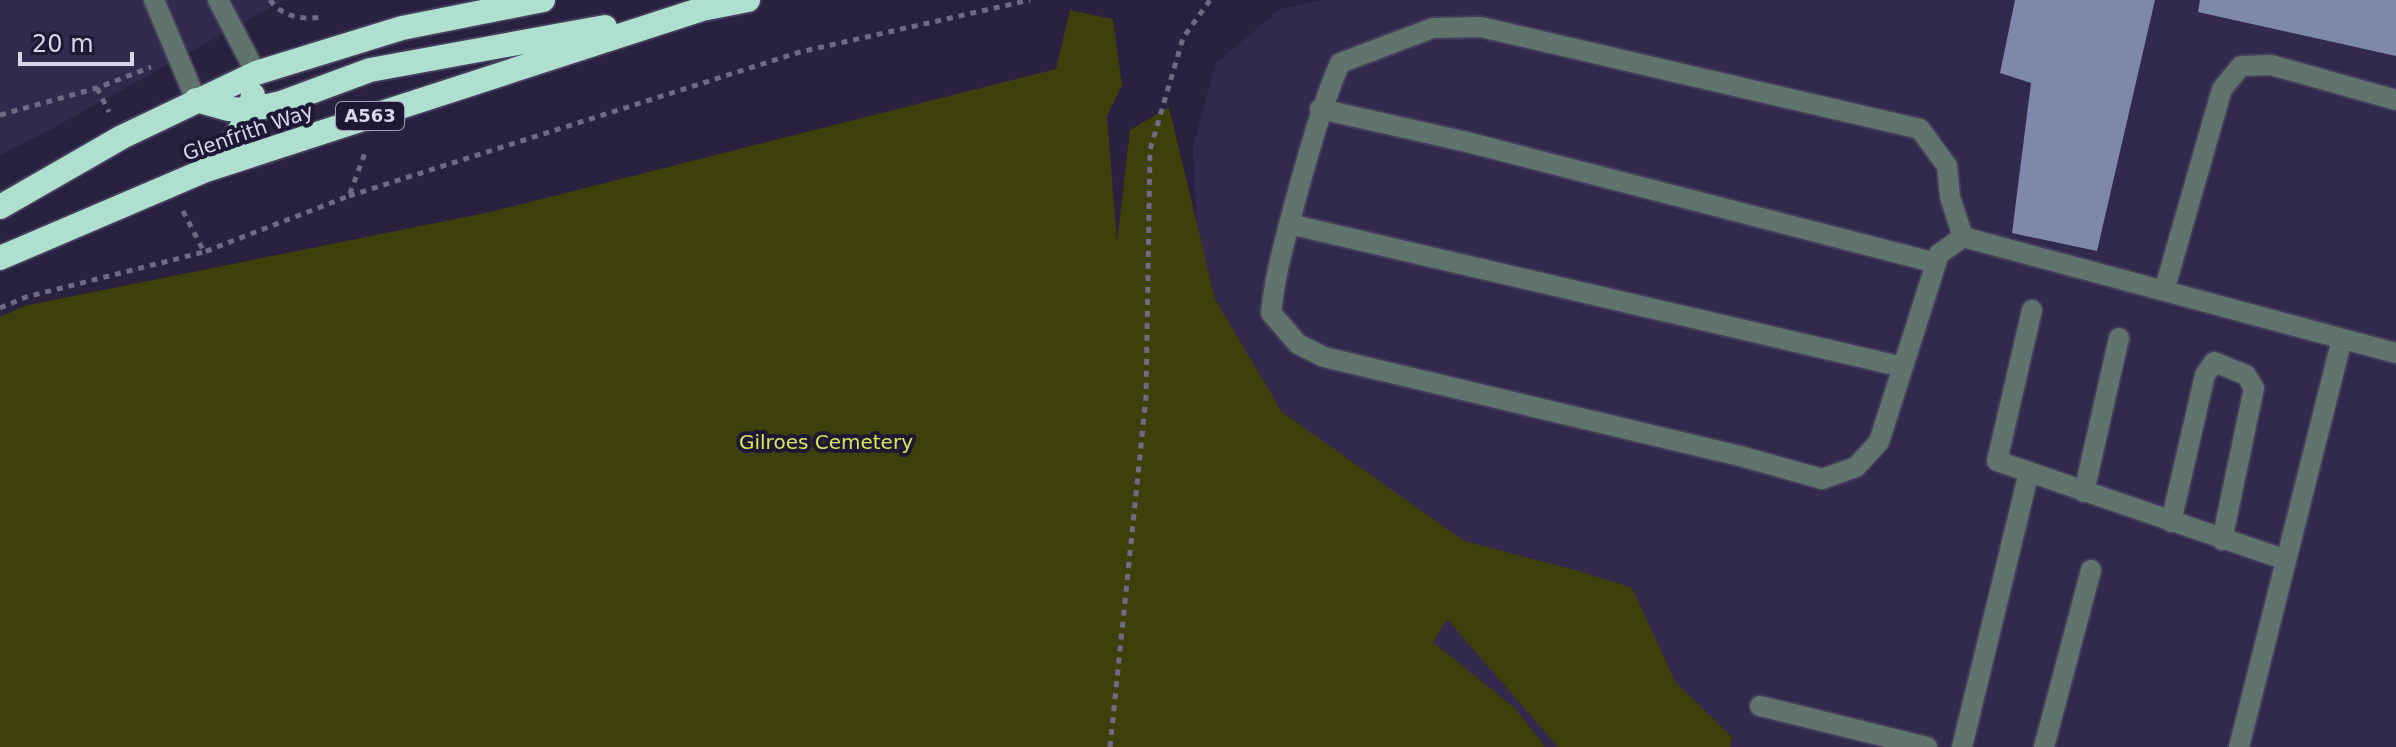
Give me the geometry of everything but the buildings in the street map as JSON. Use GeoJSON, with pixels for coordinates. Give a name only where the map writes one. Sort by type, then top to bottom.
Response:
{"type":"FeatureCollection","features":[{"type":"Feature","properties":{"kind":"highway"},"geometry":{"type":"LineString","coordinates":[[0,207],[122,137],[256,73],[402,28],[543,0]]}},
{"type":"Feature","properties":{"kind":"highway","name":"Glenfrith Way"},"geometry":{"type":"LineString","coordinates":[[0,258],[206,170],[702,9],[748,0]]}},
{"type":"Feature","properties":{"kind":"highway","name":"A563"},"geometry":{"type":"LineString","coordinates":[[196,100],[228,109],[250,110],[281,103],[370,70],[702,9]]}},
{"type":"Feature","properties":{"kind":"highway","name":"A563"},"geometry":{"type":"LineString","coordinates":[[206,170],[239,135],[250,110],[256,73]]}},
{"type":"Feature","properties":{"kind":"street"},"geometry":{"type":"LineString","coordinates":[[154,0],[196,100]]}},
{"type":"Feature","properties":{"kind":"street"},"geometry":{"type":"LineString","coordinates":[[218,0],[256,73]]}},
{"type":"Feature","properties":{"kind":"street"},"geometry":{"type":"LineString","coordinates":[[1481,27],[1920,129],[1947,166],[1950,197],[1963,237],[1939,254],[1879,442],[1856,467],[1822,479],[1740,456],[1324,357],[1298,344],[1271,313],[1275,276],[1320,109],[1340,63],[1433,28],[1481,27]]}},
{"type":"Feature","properties":{"kind":"street"},"geometry":{"type":"LineString","coordinates":[[2164,291],[2222,89],[2241,66],[2271,65],[2396,100]]}},
{"type":"Feature","properties":{"kind":"street"},"geometry":{"type":"LineString","coordinates":[[1320,109],[1467,142],[1936,263]]}},
{"type":"Feature","properties":{"kind":"street"},"geometry":{"type":"LineString","coordinates":[[1289,224],[1903,367]]}},
{"type":"Feature","properties":{"kind":"street"},"geometry":{"type":"LineString","coordinates":[[1963,237],[2396,353]]}},
{"type":"Feature","properties":{"kind":"street"},"geometry":{"type":"LineString","coordinates":[[2032,310],[1997,461],[2286,560]]}},
{"type":"Feature","properties":{"kind":"street"},"geometry":{"type":"LineString","coordinates":[[2084,492],[2119,338]]}},
{"type":"Feature","properties":{"kind":"street"},"geometry":{"type":"LineString","coordinates":[[2239,747],[2342,339]]}},
{"type":"Feature","properties":{"kind":"street"},"geometry":{"type":"LineString","coordinates":[[2171,522],[2205,375],[2214,362],[2246,375],[2254,388],[2222,540]]}},
{"type":"Feature","properties":{"kind":"street"},"geometry":{"type":"LineString","coordinates":[[1962,747],[2029,472]]}},
{"type":"Feature","properties":{"kind":"street"},"geometry":{"type":"LineString","coordinates":[[2044,747],[2091,570]]}},
{"type":"Feature","properties":{"kind":"street"},"geometry":{"type":"LineString","coordinates":[[1760,706],[1927,747]]}},
{"type":"Feature","properties":{"kind":"path"},"geometry":{"type":"LineString","coordinates":[[270,0],[274,6],[301,20],[332,16]]}},
{"type":"Feature","properties":{"kind":"path"},"geometry":{"type":"LineString","coordinates":[[349,196],[800,52],[1030,0]]}},
{"type":"Feature","properties":{"kind":"path"},"geometry":{"type":"LineString","coordinates":[[1110,747],[1146,397],[1150,150],[1183,38],[1210,0]]}},
{"type":"Feature","properties":{"kind":"path"},"geometry":{"type":"LineString","coordinates":[[0,115],[97,88]]}},
{"type":"Feature","properties":{"kind":"path"},"geometry":{"type":"LineString","coordinates":[[0,308],[26,297],[204,252]]}},
{"type":"Feature","properties":{"kind":"shaded area"},"geometry":{"type":"Polygon","coordinates":[[[0,0],[284,0],[0,155],[0,0]]]}},
{"type":"Feature","properties":{"kind":"shaded area"},"geometry":{"type":"Polygon","coordinates":[[[1323,0],[2396,0],[2396,747],[1545,747],[1516,709],[1209,461],[1193,147],[1216,63],[1280,9],[1323,0]]]}},
{"type":"Feature","properties":{"kind":"green space","name":"Gilroes Cemetery"},"geometry":{"type":"Polygon","coordinates":[[[1070,10],[1113,19],[1122,85],[1107,116],[1117,242],[1130,130],[1169,107],[1215,299],[1282,412],[1464,541],[1632,588],[1676,683],[1732,737],[1730,747],[1558,747],[1447,619],[1433,642],[1516,709],[1545,747],[0,747],[0,317],[24,306],[490,212],[1056,69],[1070,10]]]}}]}
